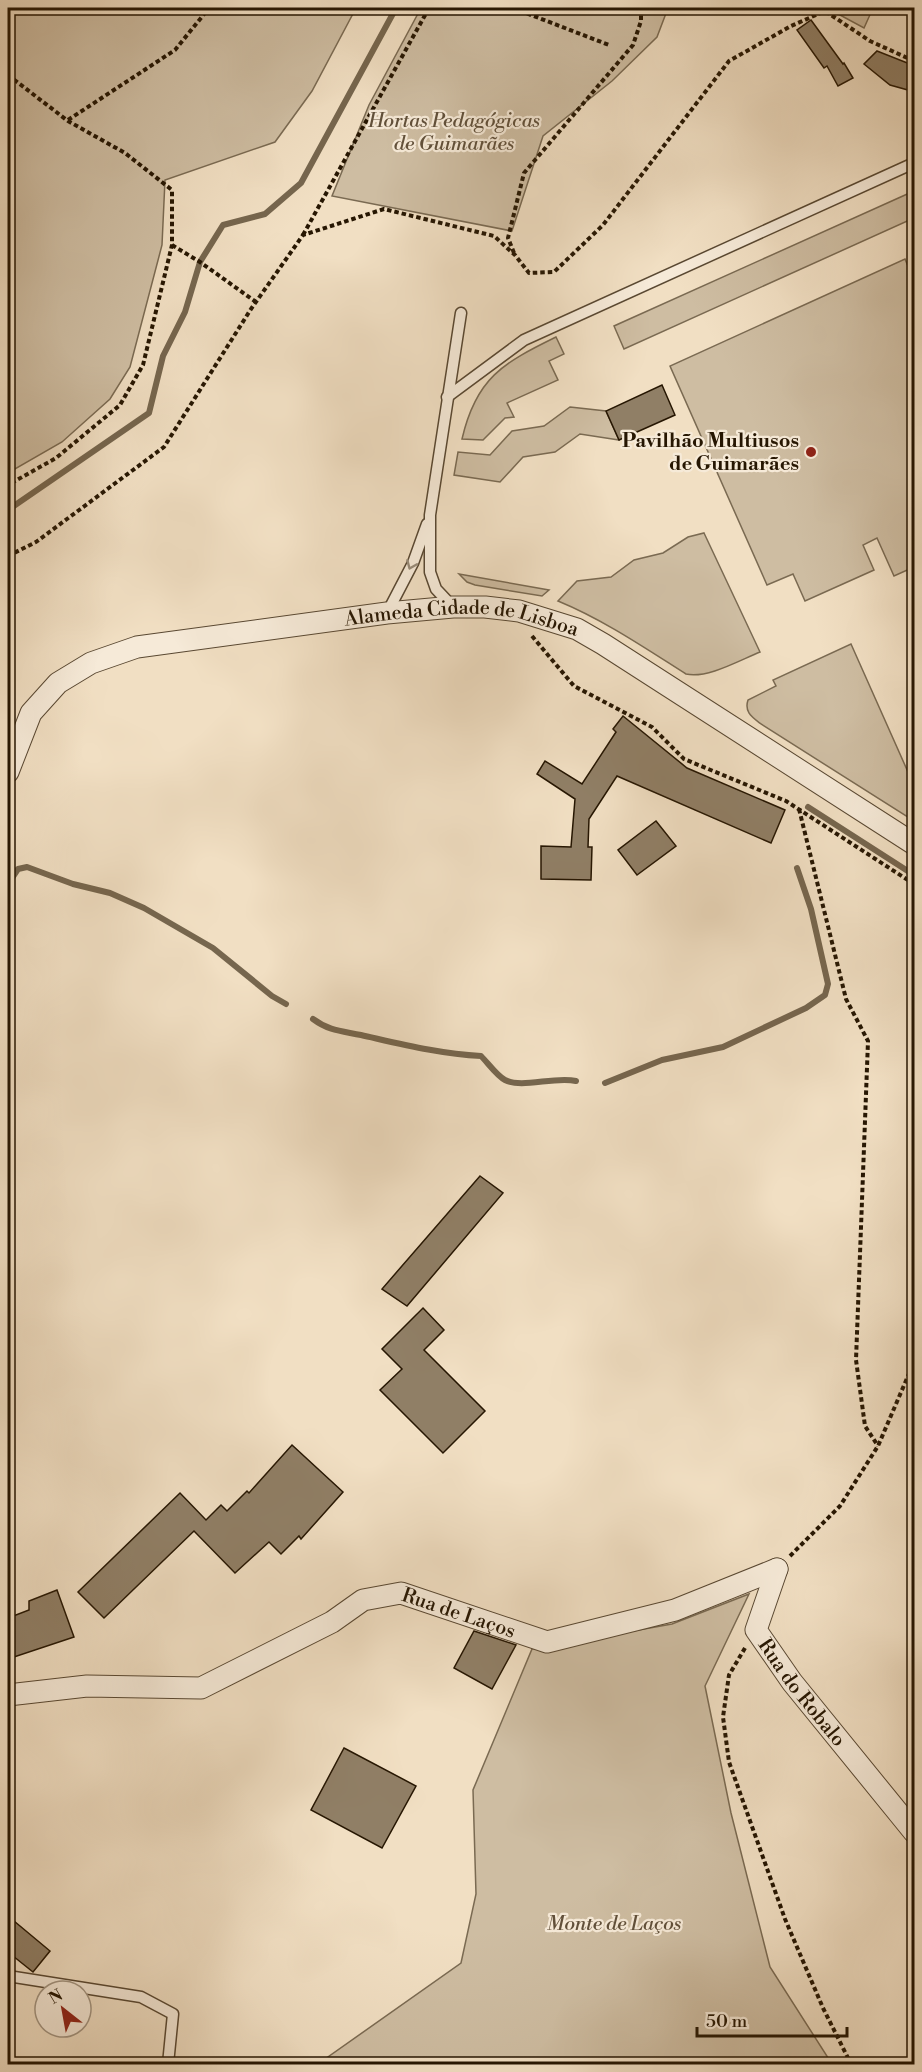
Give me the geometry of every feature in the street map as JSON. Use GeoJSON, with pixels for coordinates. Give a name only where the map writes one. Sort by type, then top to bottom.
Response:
{"type":"FeatureCollection","features":[{"type":"Feature","properties":{"kind":"street","name":"Alameda Cidade de Lisboa"},"geometry":{"type":"LineString","coordinates":[[8,772],[31,713],[58,684],[91,663],[137,647],[387,613],[453,607],[484,607],[519,611],[577,629],[915,844]]}},
{"type":"Feature","properties":{"kind":"street","name":"Rua do Robalo"},"geometry":{"type":"LineString","coordinates":[[777,1569],[756,1630],[792,1682],[915,1832]]}},
{"type":"Feature","properties":{"kind":"street","name":"Rua de Laços"},"geometry":{"type":"LineString","coordinates":[[8,1695],[87,1686],[201,1688],[333,1622],[363,1600],[401,1593],[547,1642],[675,1610],[777,1569]]}},
{"type":"Feature","properties":{"kind":"lane"},"geometry":{"type":"LineString","coordinates":[[447,398],[524,340],[915,163]]}},
{"type":"Feature","properties":{"kind":"lane"},"geometry":{"type":"LineString","coordinates":[[453,607],[436,588],[430,572],[430,515],[461,313]]}},
{"type":"Feature","properties":{"kind":"lane"},"geometry":{"type":"LineString","coordinates":[[387,613],[413,563],[430,515]]}},
{"type":"Feature","properties":{"kind":"lane"},"geometry":{"type":"LineString","coordinates":[[8,1976],[141,1997],[173,2014],[168,2064]]}},
{"type":"Feature","properties":{"kind":"path"},"geometry":{"type":"LineString","coordinates":[[68,121],[175,50],[209,8]]}},
{"type":"Feature","properties":{"kind":"path"},"geometry":{"type":"LineString","coordinates":[[8,556],[36,542],[164,447],[256,302],[303,235],[429,8]]}},
{"type":"Feature","properties":{"kind":"path"},"geometry":{"type":"LineString","coordinates":[[513,8],[609,45]]}},
{"type":"Feature","properties":{"kind":"path"},"geometry":{"type":"LineString","coordinates":[[641,8],[641,21],[633,45],[524,173],[508,238],[516,255],[529,273],[554,272],[603,225],[729,61],[825,11],[870,41],[915,61]]}},
{"type":"Feature","properties":{"kind":"path"},"geometry":{"type":"LineString","coordinates":[[8,75],[68,121],[125,153],[172,190],[172,245],[143,365],[120,405],[56,458],[8,484]]}},
{"type":"Feature","properties":{"kind":"path"},"geometry":{"type":"LineString","coordinates":[[303,235],[384,209],[494,236],[516,255]]}},
{"type":"Feature","properties":{"kind":"path"},"geometry":{"type":"LineString","coordinates":[[172,245],[256,302]]}},
{"type":"Feature","properties":{"kind":"path"},"geometry":{"type":"LineString","coordinates":[[532,635],[574,686],[652,727],[684,759],[786,801],[915,884]]}},
{"type":"Feature","properties":{"kind":"path"},"geometry":{"type":"LineString","coordinates":[[799,809],[846,999],[868,1041],[856,1360],[865,1426],[878,1446]]}},
{"type":"Feature","properties":{"kind":"path"},"geometry":{"type":"LineString","coordinates":[[777,1569],[840,1506],[878,1446],[915,1362]]}},
{"type":"Feature","properties":{"kind":"path"},"geometry":{"type":"LineString","coordinates":[[756,1630],[729,1675],[723,1717],[729,1762],[785,1919],[851,2064]]}},
{"type":"Feature","properties":{"kind":"green space","name":"Hortas Pedagógicas de Guimarães"},"geometry":{"type":"Polygon","coordinates":[[[8,8],[356,8],[312,91],[275,142],[165,180],[162,245],[130,367],[110,399],[62,442],[8,473],[8,8]]]}},
{"type":"Feature","properties":{"kind":"green space","name":"Hortas Pedagógicas de Guimarães"},"geometry":{"type":"Polygon","coordinates":[[[421,8],[668,8],[657,37],[612,81],[543,136],[512,231],[332,196],[369,105],[421,8]]]}},
{"type":"Feature","properties":{"kind":"green space"},"geometry":{"type":"Polygon","coordinates":[[[827,8],[873,8],[864,28],[827,8]]]}},
{"type":"Feature","properties":{"kind":"green space"},"geometry":{"type":"Polygon","coordinates":[[[914,191],[914,218],[624,349],[614,326],[914,191]]]}},
{"type":"Feature","properties":{"kind":"green space","name":"Pavilhão Multiusos de Guimarães"},"geometry":{"type":"Polygon","coordinates":[[[905,259],[914,281],[914,567],[894,576],[877,538],[863,545],[874,570],[805,601],[793,574],[767,585],[670,366],[905,259]]]}},
{"type":"Feature","properties":{"kind":"green space"},"geometry":{"type":"Polygon","coordinates":[[[556,337],[564,354],[549,361],[558,380],[507,403],[514,417],[505,418],[483,440],[462,439],[475,401],[494,375],[521,355],[556,337]]]}},
{"type":"Feature","properties":{"kind":"green space"},"geometry":{"type":"Polygon","coordinates":[[[570,407],[606,411],[619,440],[580,434],[555,452],[523,457],[500,482],[454,475],[458,452],[490,455],[512,431],[544,426],[570,407]]]}},
{"type":"Feature","properties":{"kind":"green space"},"geometry":{"type":"Polygon","coordinates":[[[704,533],[760,652],[704,674],[686,674],[640,644],[558,601],[577,581],[611,577],[634,560],[663,553],[688,537],[704,533]]]}},
{"type":"Feature","properties":{"kind":"green space"},"geometry":{"type":"Polygon","coordinates":[[[459,574],[549,590],[542,596],[475,585],[467,582],[459,574]]]}},
{"type":"Feature","properties":{"kind":"green space"},"geometry":{"type":"Polygon","coordinates":[[[851,644],[912,781],[914,780],[914,821],[761,724],[748,711],[748,700],[776,686],[773,680],[851,644]]]}},
{"type":"Feature","properties":{"kind":"green space","name":"Monte de Laços"},"geometry":{"type":"Polygon","coordinates":[[[749,1594],[705,1686],[731,1813],[770,1967],[832,2064],[318,2064],[461,1963],[476,1894],[473,1790],[532,1649],[672,1624],[749,1594]]]}},
{"type":"Feature","properties":{"kind":"building"},"geometry":{"type":"Polygon","coordinates":[[[811,20],[853,78],[838,86],[827,66],[824,68],[797,30],[811,20]]]}},
{"type":"Feature","properties":{"kind":"building"},"geometry":{"type":"Polygon","coordinates":[[[877,51],[915,66],[915,92],[890,85],[864,64],[877,51]]]}},
{"type":"Feature","properties":{"kind":"building"},"geometry":{"type":"Polygon","coordinates":[[[662,385],[675,415],[619,440],[606,411],[662,385]]]}},
{"type":"Feature","properties":{"kind":"building"},"geometry":{"type":"Polygon","coordinates":[[[623,716],[687,768],[785,810],[771,843],[617,776],[589,819],[588,847],[592,847],[591,880],[541,879],[541,846],[571,847],[575,799],[537,774],[545,761],[582,784],[616,732],[613,729],[623,716]]]}},
{"type":"Feature","properties":{"kind":"building"},"geometry":{"type":"Polygon","coordinates":[[[656,821],[676,846],[637,875],[618,850],[656,821]]]}},
{"type":"Feature","properties":{"kind":"building"},"geometry":{"type":"Polygon","coordinates":[[[480,1176],[503,1193],[407,1306],[382,1289],[480,1176]]]}},
{"type":"Feature","properties":{"kind":"building"},"geometry":{"type":"Polygon","coordinates":[[[423,1308],[444,1330],[424,1350],[485,1411],[443,1453],[380,1390],[402,1369],[382,1349],[423,1308]]]}},
{"type":"Feature","properties":{"kind":"building"},"geometry":{"type":"Polygon","coordinates":[[[292,1445],[343,1492],[301,1539],[299,1536],[281,1554],[269,1542],[235,1573],[194,1531],[104,1618],[78,1592],[180,1493],[206,1520],[221,1505],[227,1511],[247,1491],[249,1493],[292,1445]]]}},
{"type":"Feature","properties":{"kind":"building"},"geometry":{"type":"Polygon","coordinates":[[[57,1590],[74,1637],[8,1659],[8,1618],[29,1610],[29,1601],[57,1590]]]}},
{"type":"Feature","properties":{"kind":"building"},"geometry":{"type":"Polygon","coordinates":[[[474,1631],[516,1645],[492,1689],[454,1668],[474,1631]]]}},
{"type":"Feature","properties":{"kind":"building"},"geometry":{"type":"Polygon","coordinates":[[[344,1748],[416,1786],[382,1848],[311,1810],[344,1748]]]}},
{"type":"Feature","properties":{"kind":"building"},"geometry":{"type":"Polygon","coordinates":[[[8,1916],[50,1951],[33,1972],[8,1952],[8,1916]]]}},
{"type":"Feature","properties":{"kind":"waterway"},"geometry":{"type":"LineString","coordinates":[[8,510],[149,413],[163,356],[185,312],[200,262],[223,225],[265,214],[301,183],[396,8]]}},
{"type":"Feature","properties":{"kind":"waterway"},"geometry":{"type":"LineString","coordinates":[[808,807],[914,875]]}},
{"type":"Feature","properties":{"kind":"waterway"},"geometry":{"type":"LineString","coordinates":[[8,895],[12,878],[18,869],[27,867],[73,884],[110,893],[144,908],[213,948],[272,996],[286,1004]]}},
{"type":"Feature","properties":{"kind":"waterway"},"geometry":{"type":"LineString","coordinates":[[605,1083],[662,1060],[723,1047],[806,1008],[825,995],[828,984],[811,909],[797,868]]}},
{"type":"Feature","properties":{"kind":"waterway"},"geometry":{"type":"LineString","coordinates":[[313,1019],[325,1026],[342,1031],[436,1051],[481,1056],[499,1076],[512,1082],[576,1081]]}},
{"type":"Feature","properties":{"kind":"place","name":"Pavilhão Multiusos de Guimarães"},"geometry":{"type":"Point","coordinates":[811,452]}}]}
